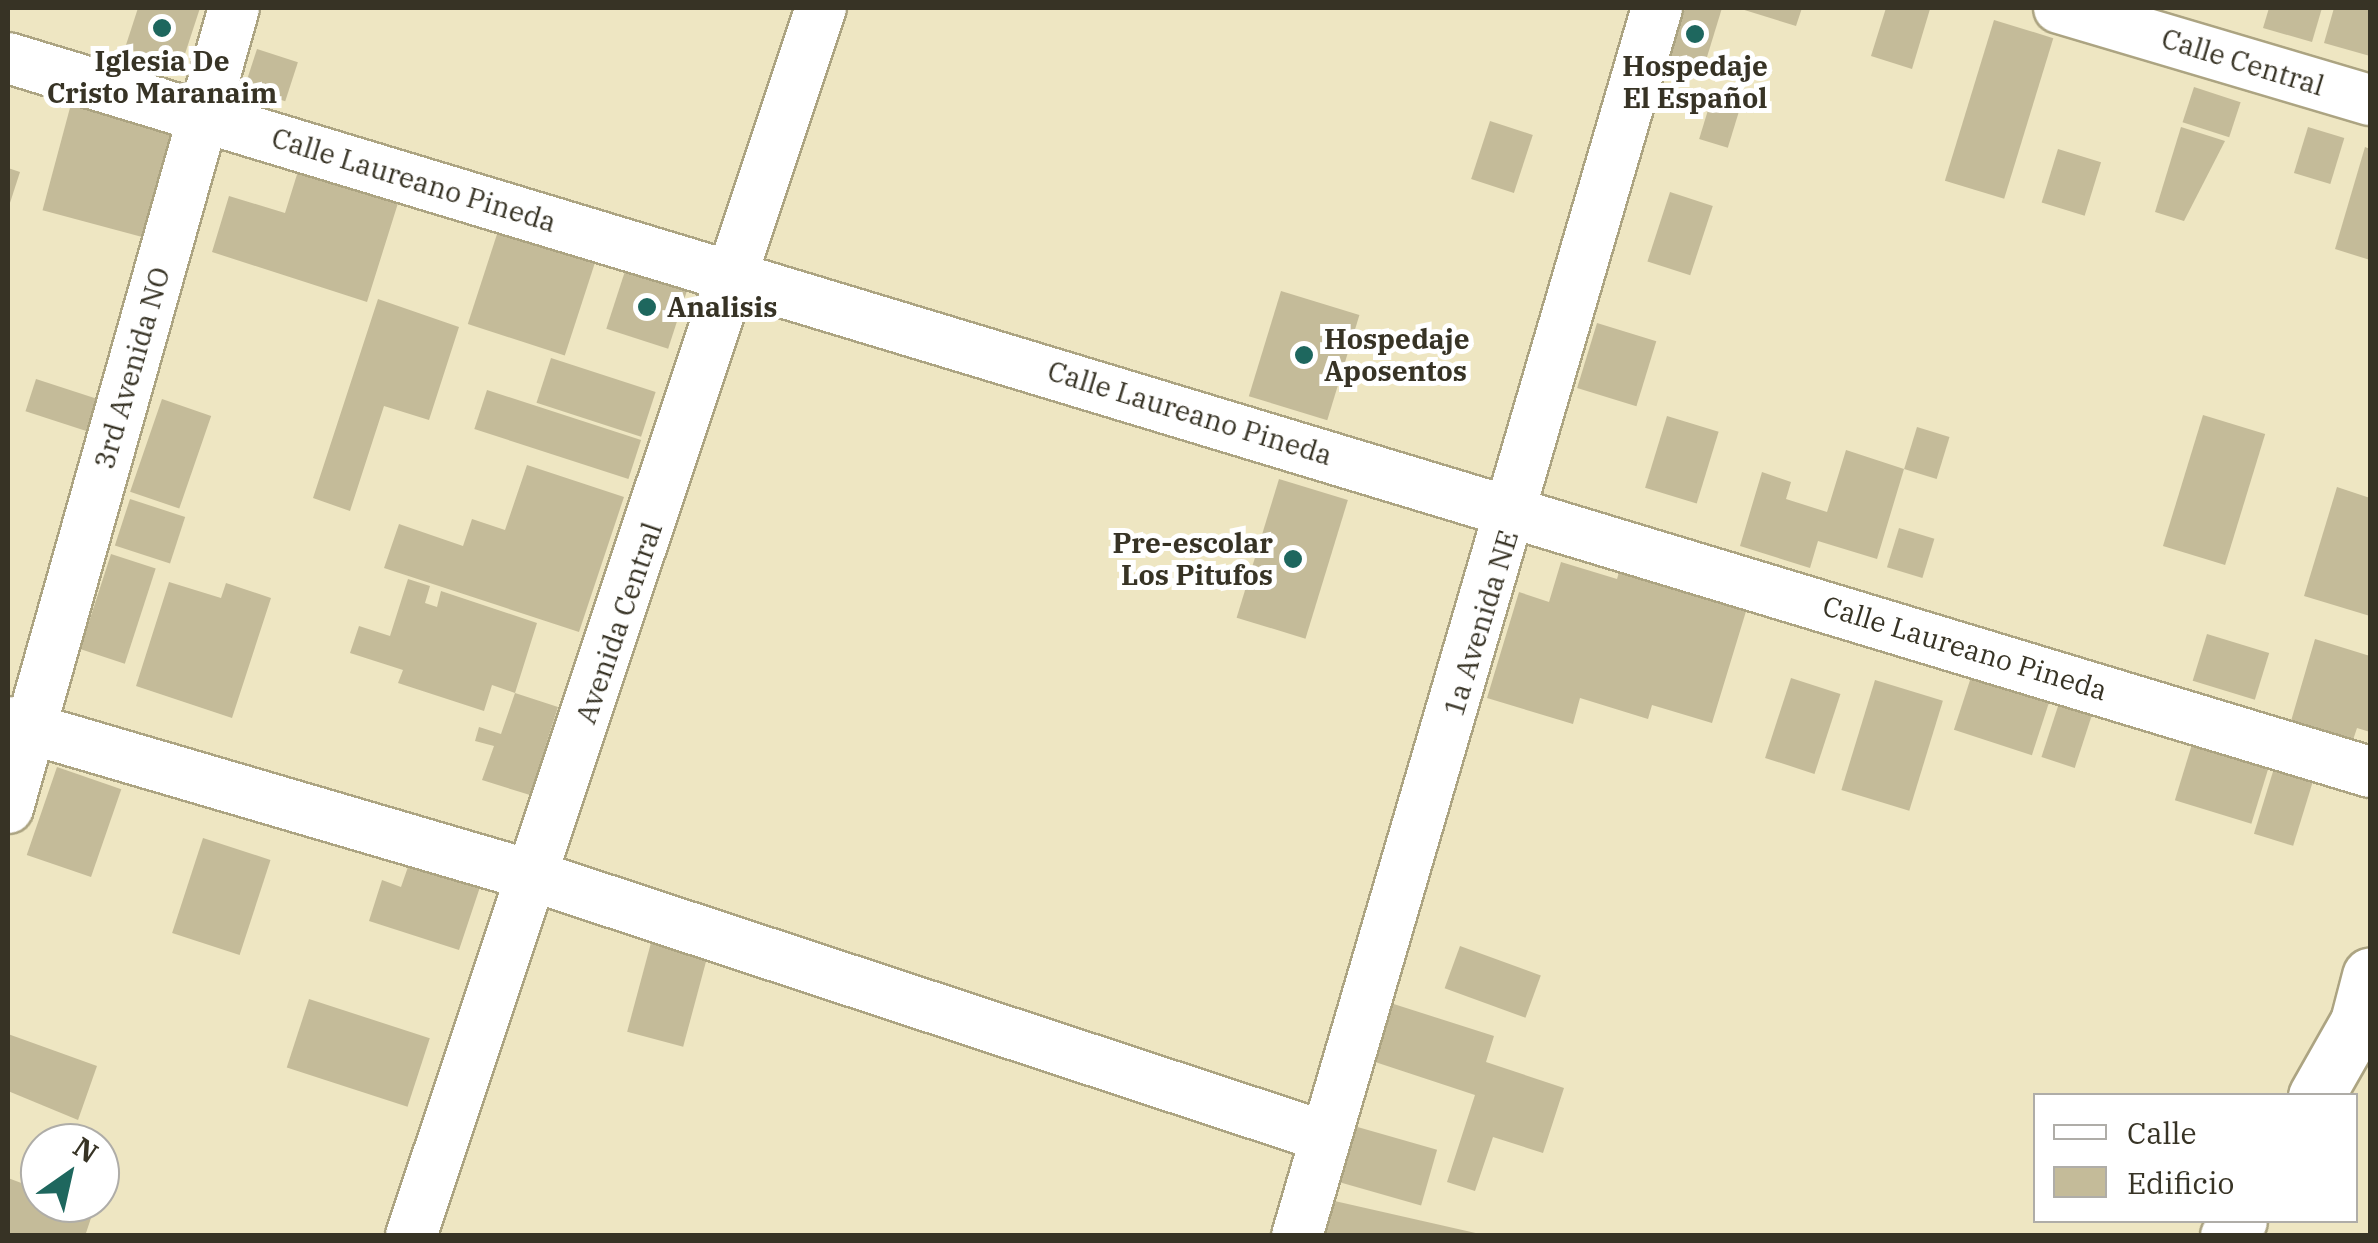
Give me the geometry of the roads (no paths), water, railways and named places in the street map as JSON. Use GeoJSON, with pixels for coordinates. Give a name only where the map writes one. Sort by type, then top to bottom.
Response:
{"type":"FeatureCollection","features":[{"type":"Feature","properties":{"kind":"street","name":"3rd Avenida NO"},"geometry":{"type":"LineString","coordinates":[[8,808],[19,726],[234,8]]}},
{"type":"Feature","properties":{"kind":"street","name":"Avenida Central"},"geometry":{"type":"LineString","coordinates":[[411,1236],[737,276],[820,8]]}},
{"type":"Feature","properties":{"kind":"street","name":"1a Avenida NE"},"geometry":{"type":"LineString","coordinates":[[1297,1236],[1323,1136],[1515,511],[1656,8]]}},
{"type":"Feature","properties":{"kind":"street","name":"Calle Central"},"geometry":{"type":"LineString","coordinates":[[2059,8],[2370,100]]}},
{"type":"Feature","properties":{"kind":"street","name":"Calle Laureano Pineda"},"geometry":{"type":"LineString","coordinates":[[8,58],[2370,772]]}},
{"type":"Feature","properties":{"kind":"street"},"geometry":{"type":"LineString","coordinates":[[19,726],[534,876],[1323,1136]]}},
{"type":"Feature","properties":{"kind":"street"},"geometry":{"type":"LineString","coordinates":[[2318,1093],[2358,1022],[2370,976]]}},
{"type":"Feature","properties":{"kind":"place","name":"Iglesia De Cristo Maranaim"},"geometry":{"type":"Point","coordinates":[162,28]}},
{"type":"Feature","properties":{"kind":"place","name":"Hospedaje El Español"},"geometry":{"type":"Point","coordinates":[1695,34]}},
{"type":"Feature","properties":{"kind":"place","name":"Analisis"},"geometry":{"type":"Point","coordinates":[647,307]}},
{"type":"Feature","properties":{"kind":"place","name":"Hospedaje Aposentos"},"geometry":{"type":"Point","coordinates":[1304,355]}},
{"type":"Feature","properties":{"kind":"place","name":"Pre-escolar Los Pitufos"},"geometry":{"type":"Point","coordinates":[1293,559]}}]}
